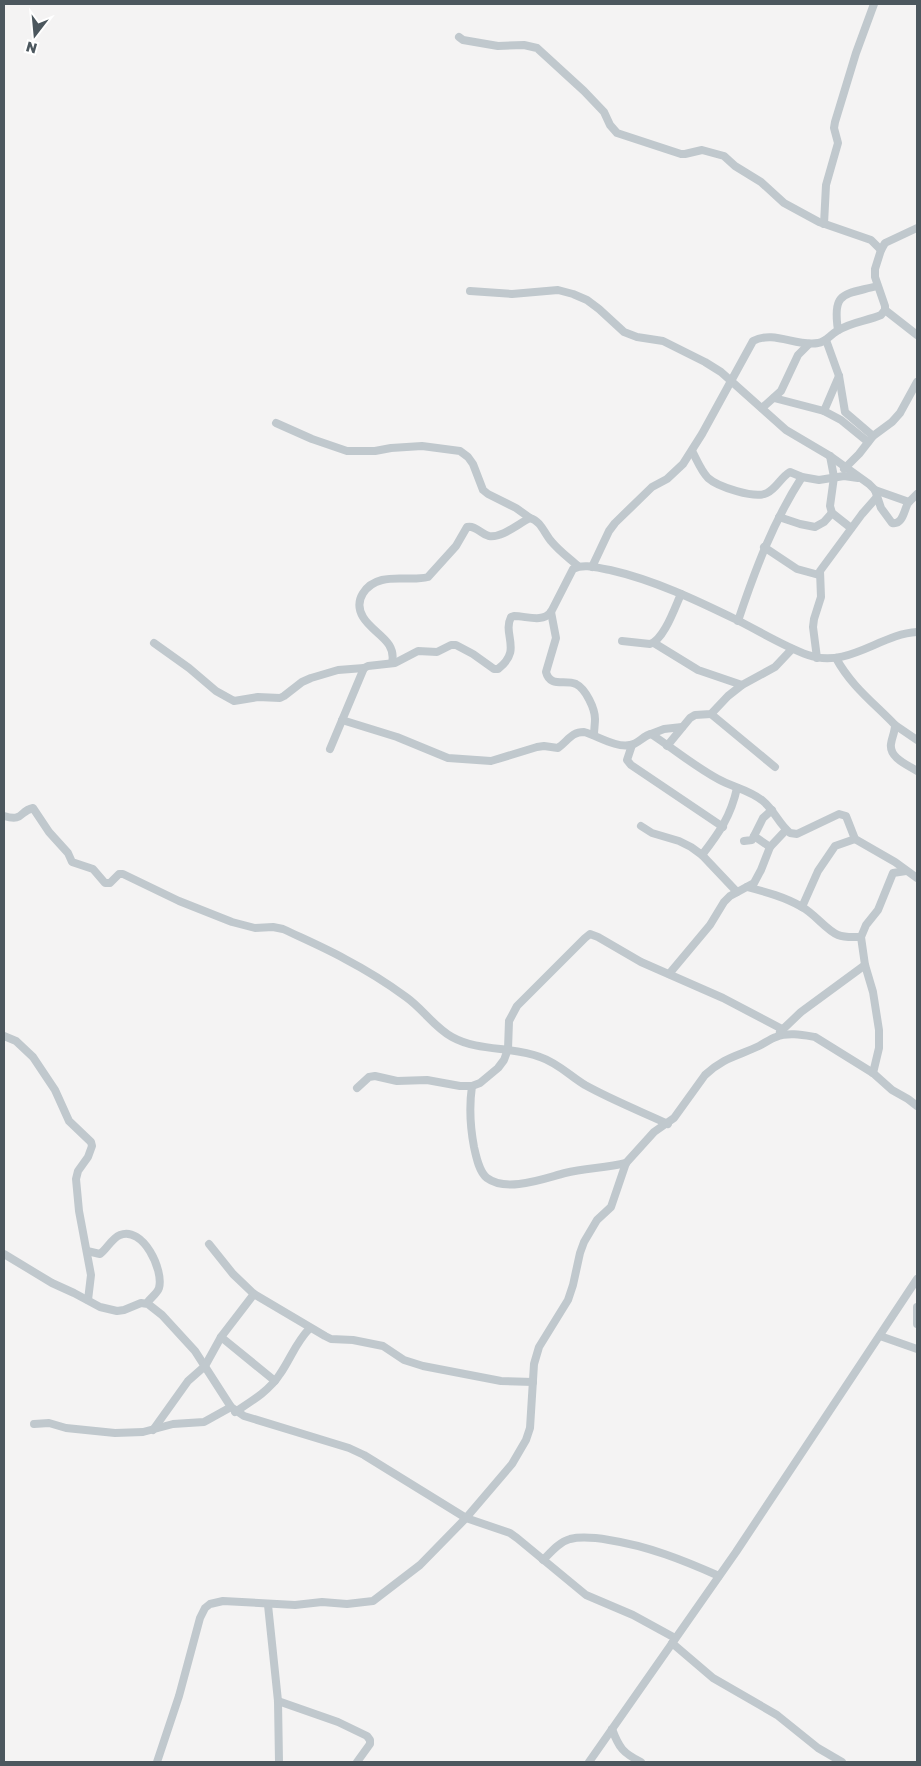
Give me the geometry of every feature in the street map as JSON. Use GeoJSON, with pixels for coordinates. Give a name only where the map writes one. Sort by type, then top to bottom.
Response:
{"type":"FeatureCollection","features":[{"type":"Feature","properties":{"kind":"street"},"geometry":{"type":"LineString","coordinates":[[824,224],[826,185],[838,142],[834,128],[856,53],[874,4]]}},
{"type":"Feature","properties":{"kind":"street"},"geometry":{"type":"LineString","coordinates":[[459,37],[463,40],[498,46],[524,45],[537,48],[584,90],[604,112],[610,125],[617,133],[681,154],[702,150],[724,156],[735,166],[761,182],[784,203],[824,224],[871,240],[881,250]]}},
{"type":"Feature","properties":{"kind":"street"},"geometry":{"type":"LineString","coordinates":[[917,228],[885,243],[875,269],[877,286],[885,310],[917,335]]}},
{"type":"Feature","properties":{"kind":"street"},"geometry":{"type":"LineString","coordinates":[[838,330],[835,312],[836,304],[846,295],[877,286]]}},
{"type":"Feature","properties":{"kind":"street"},"geometry":{"type":"LineString","coordinates":[[470,291],[512,294],[558,290],[587,300],[624,332],[637,337],[663,341],[705,362],[732,380],[796,438],[830,456],[860,478],[876,494],[885,514],[892,523],[900,522],[914,498],[876,494]]}},
{"type":"Feature","properties":{"kind":"street"},"geometry":{"type":"LineString","coordinates":[[592,567],[609,531],[615,523],[652,487],[667,480],[675,473],[692,451],[753,341],[760,337],[778,338],[809,344],[819,343],[838,330],[876,317],[884,313],[885,310]]}},
{"type":"Feature","properties":{"kind":"street"},"geometry":{"type":"LineString","coordinates":[[826,340],[839,376],[845,412],[870,439]]}},
{"type":"Feature","properties":{"kind":"street"},"geometry":{"type":"LineString","coordinates":[[762,408],[782,391],[798,355],[809,344]]}},
{"type":"Feature","properties":{"kind":"street"},"geometry":{"type":"LineString","coordinates":[[824,411],[839,376]]}},
{"type":"Feature","properties":{"kind":"street"},"geometry":{"type":"LineString","coordinates":[[836,476],[870,439],[892,422],[900,413],[917,382]]}},
{"type":"Feature","properties":{"kind":"street"},"geometry":{"type":"LineString","coordinates":[[774,398],[824,411],[870,439]]}},
{"type":"Feature","properties":{"kind":"street"},"geometry":{"type":"LineString","coordinates":[[276,422],[312,439],[347,452],[375,452],[391,448],[422,446],[460,451],[468,457],[484,490],[488,494],[516,508],[537,522],[550,541],[578,566]]}},
{"type":"Feature","properties":{"kind":"street"},"geometry":{"type":"LineString","coordinates":[[692,451],[708,478],[744,492],[755,494],[768,492],[790,472],[802,478],[819,480],[836,476],[860,478]]}},
{"type":"Feature","properties":{"kind":"street"},"geometry":{"type":"LineString","coordinates":[[830,456],[836,476],[830,506],[832,513],[851,528]]}},
{"type":"Feature","properties":{"kind":"street"},"geometry":{"type":"LineString","coordinates":[[738,621],[764,547],[779,516],[802,478]]}},
{"type":"Feature","properties":{"kind":"street"},"geometry":{"type":"LineString","coordinates":[[817,658],[814,619],[821,597],[819,574],[822,566],[876,494]]}},
{"type":"Feature","properties":{"kind":"street"},"geometry":{"type":"LineString","coordinates":[[779,516],[800,524],[815,527],[824,522],[832,513]]}},
{"type":"Feature","properties":{"kind":"street"},"geometry":{"type":"LineString","coordinates":[[392,663],[393,654],[383,636],[367,623],[361,615],[361,597],[364,589],[382,580],[428,577],[456,546],[467,527],[471,526],[485,535],[491,536],[510,529],[530,518]]}},
{"type":"Feature","properties":{"kind":"street"},"geometry":{"type":"LineString","coordinates":[[764,547],[797,569],[819,574]]}},
{"type":"Feature","properties":{"kind":"street"},"geometry":{"type":"LineString","coordinates":[[154,643],[189,668],[216,691],[234,701],[258,697],[280,698],[302,682],[311,678],[338,670],[392,663],[418,651],[437,652],[451,645],[456,645],[473,654],[498,670],[510,652],[509,625],[511,617],[538,618],[548,614],[573,569],[578,566],[592,567],[646,579],[817,658],[836,658],[899,636],[917,632]]}},
{"type":"Feature","properties":{"kind":"street"},"geometry":{"type":"LineString","coordinates":[[622,641],[650,644],[654,642],[669,622],[681,594]]}},
{"type":"Feature","properties":{"kind":"street"},"geometry":{"type":"LineString","coordinates":[[548,614],[554,623],[556,638],[546,672],[547,677],[555,682],[571,683],[581,687],[594,712],[594,735]]}},
{"type":"Feature","properties":{"kind":"street"},"geometry":{"type":"LineString","coordinates":[[654,642],[698,670],[742,685]]}},
{"type":"Feature","properties":{"kind":"street"},"geometry":{"type":"LineString","coordinates":[[711,714],[728,696],[742,685],[775,667],[792,648]]}},
{"type":"Feature","properties":{"kind":"street"},"geometry":{"type":"LineString","coordinates":[[393,654],[405,658]]}},
{"type":"Feature","properties":{"kind":"street"},"geometry":{"type":"LineString","coordinates":[[836,658],[844,674],[857,689],[895,725],[917,740]]}},
{"type":"Feature","properties":{"kind":"street"},"geometry":{"type":"LineString","coordinates":[[330,749],[364,668]]}},
{"type":"Feature","properties":{"kind":"street"},"geometry":{"type":"LineString","coordinates":[[667,746],[690,718],[695,715],[711,714],[776,767]]}},
{"type":"Feature","properties":{"kind":"street"},"geometry":{"type":"LineString","coordinates":[[342,720],[397,737],[448,758],[484,761],[500,759],[519,751],[537,747],[558,748],[577,732],[584,732],[625,746],[632,745],[644,736],[664,729],[682,727]]}},
{"type":"Feature","properties":{"kind":"street"},"geometry":{"type":"LineString","coordinates":[[895,725],[890,747],[892,754],[917,770]]}},
{"type":"Feature","properties":{"kind":"street"},"geometry":{"type":"LineString","coordinates":[[651,734],[706,772],[737,788],[754,794],[772,810],[790,833],[797,834],[839,814],[846,816],[855,839],[895,862],[917,878]]}},
{"type":"Feature","properties":{"kind":"street"},"geometry":{"type":"LineString","coordinates":[[632,745],[627,760],[631,765],[723,827]]}},
{"type":"Feature","properties":{"kind":"street"},"geometry":{"type":"LineString","coordinates":[[702,855],[730,815],[737,788]]}},
{"type":"Feature","properties":{"kind":"street"},"geometry":{"type":"LineString","coordinates":[[4,816],[18,818],[33,808],[49,832],[68,853],[72,862],[93,869],[105,883],[110,883],[119,874],[123,874],[179,901],[232,922],[256,928],[273,927],[283,929],[368,971],[408,998],[441,1030],[452,1037],[474,1045],[527,1052],[543,1058],[558,1065],[583,1084],[605,1096],[668,1124]]}},
{"type":"Feature","properties":{"kind":"street"},"geometry":{"type":"LineString","coordinates":[[744,841],[752,840],[763,818],[772,810]]}},
{"type":"Feature","properties":{"kind":"street"},"geometry":{"type":"LineString","coordinates":[[641,826],[652,833],[680,841],[702,855],[737,892]]}},
{"type":"Feature","properties":{"kind":"street"},"geometry":{"type":"LineString","coordinates":[[669,974],[710,925],[724,902],[747,887],[758,877],[770,847],[786,830]]}},
{"type":"Feature","properties":{"kind":"street"},"geometry":{"type":"LineString","coordinates":[[754,836],[770,847]]}},
{"type":"Feature","properties":{"kind":"street"},"geometry":{"type":"LineString","coordinates":[[802,907],[821,864],[835,846],[855,839]]}},
{"type":"Feature","properties":{"kind":"street"},"geometry":{"type":"LineString","coordinates":[[873,1073],[879,1030],[861,938],[866,925],[878,910],[895,862]]}},
{"type":"Feature","properties":{"kind":"street"},"geometry":{"type":"LineString","coordinates":[[893,872],[906,871]]}},
{"type":"Feature","properties":{"kind":"street"},"geometry":{"type":"LineString","coordinates":[[747,887],[772,894],[802,907],[836,934],[861,938]]}},
{"type":"Feature","properties":{"kind":"street"},"geometry":{"type":"LineString","coordinates":[[357,1088],[369,1077],[375,1076],[397,1081],[427,1080],[460,1086],[472,1086],[480,1082],[498,1068],[508,1049],[509,1021],[513,1010],[590,934],[641,962],[723,998],[782,1029]]}},
{"type":"Feature","properties":{"kind":"street"},"geometry":{"type":"LineString","coordinates":[[777,1037],[782,1029],[865,965]]}},
{"type":"Feature","properties":{"kind":"street"},"geometry":{"type":"LineString","coordinates":[[157,1762],[179,1696],[200,1618],[205,1608],[210,1604],[223,1602],[295,1605],[322,1602],[347,1604],[373,1601],[420,1565],[466,1518],[512,1464],[526,1440],[530,1428],[534,1364],[538,1347],[568,1300],[584,1242],[597,1220],[611,1207],[626,1162],[654,1132],[668,1124],[711,1069],[731,1056],[758,1047],[777,1037],[794,1035],[815,1037],[873,1073],[892,1090],[917,1106]]}},
{"type":"Feature","properties":{"kind":"street"},"geometry":{"type":"LineString","coordinates":[[4,1036],[23,1045],[33,1057],[55,1090],[68,1121],[91,1142],[91,1151],[78,1171],[76,1179],[84,1243],[92,1275],[88,1300]]}},
{"type":"Feature","properties":{"kind":"street"},"geometry":{"type":"LineString","coordinates":[[472,1086],[469,1114],[475,1152],[481,1171],[486,1178],[493,1181],[527,1184],[567,1173],[614,1166],[626,1162]]}},
{"type":"Feature","properties":{"kind":"street"},"geometry":{"type":"LineString","coordinates":[[87,1251],[100,1254],[116,1237],[126,1234],[132,1235],[145,1243],[153,1257],[159,1285],[157,1292],[146,1303]]}},
{"type":"Feature","properties":{"kind":"street"},"geometry":{"type":"LineString","coordinates":[[209,1244],[233,1274],[254,1294],[330,1338],[383,1346],[404,1360],[423,1366],[501,1382],[533,1382]]}},
{"type":"Feature","properties":{"kind":"street"},"geometry":{"type":"LineString","coordinates":[[4,1254],[52,1283],[100,1307],[116,1311],[146,1303],[158,1311],[170,1323],[205,1366],[233,1409],[259,1420],[334,1442],[357,1451],[466,1518],[510,1533],[526,1544],[586,1595],[633,1615],[673,1641],[713,1678],[777,1715],[818,1748],[842,1762]]}},
{"type":"Feature","properties":{"kind":"street"},"geometry":{"type":"LineString","coordinates":[[589,1762],[719,1576],[917,1279]]}},
{"type":"Feature","properties":{"kind":"street"},"geometry":{"type":"LineString","coordinates":[[153,1430],[188,1381],[205,1366],[221,1337],[254,1294]]}},
{"type":"Feature","properties":{"kind":"street"},"geometry":{"type":"LineString","coordinates":[[917,1307],[917,1324]]}},
{"type":"Feature","properties":{"kind":"street"},"geometry":{"type":"LineString","coordinates":[[34,1424],[49,1423],[66,1428],[115,1433],[153,1430],[173,1424],[204,1422],[252,1401],[275,1381],[287,1363],[296,1344],[310,1328]]}},
{"type":"Feature","properties":{"kind":"street"},"geometry":{"type":"LineString","coordinates":[[880,1336],[917,1349]]}},
{"type":"Feature","properties":{"kind":"street"},"geometry":{"type":"LineString","coordinates":[[221,1337],[275,1381]]}},
{"type":"Feature","properties":{"kind":"street"},"geometry":{"type":"LineString","coordinates":[[543,1560],[558,1545],[570,1540],[585,1538],[603,1539],[648,1547],[689,1562],[719,1576]]}},
{"type":"Feature","properties":{"kind":"street"},"geometry":{"type":"LineString","coordinates":[[268,1604],[278,1701],[279,1762]]}},
{"type":"Feature","properties":{"kind":"street"},"geometry":{"type":"LineString","coordinates":[[278,1701],[338,1722],[367,1736],[370,1744],[357,1762]]}},
{"type":"Feature","properties":{"kind":"street"},"geometry":{"type":"LineString","coordinates":[[612,1729],[620,1748],[625,1754],[641,1762]]}}]}
